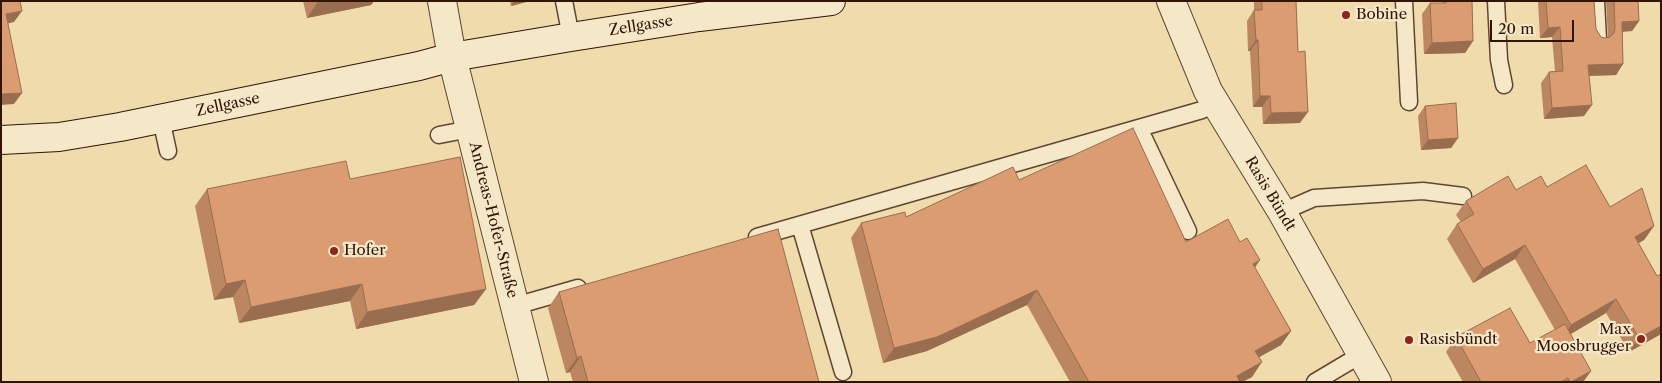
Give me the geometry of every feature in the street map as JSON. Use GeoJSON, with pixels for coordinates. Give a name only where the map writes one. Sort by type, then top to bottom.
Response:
{"type":"FeatureCollection","features":[{"type":"Feature","properties":{"kind":"street"},"geometry":{"type":"LineString","coordinates":[[442,1],[452,58]]}},
{"type":"Feature","properties":{"kind":"street","name":"Zellgasse"},"geometry":{"type":"LineString","coordinates":[[1,140],[59,137],[161,119],[452,58],[571,37],[831,1]]}},
{"type":"Feature","properties":{"kind":"street","name":"Rasis Bündt"},"geometry":{"type":"LineString","coordinates":[[1171,1],[1215,104],[1282,212],[1377,382]]}},
{"type":"Feature","properties":{"kind":"street","name":"Andreas-Hofer-Straße"},"geometry":{"type":"LineString","coordinates":[[452,58],[534,382]]}},
{"type":"Feature","properties":{"kind":"lane"},"geometry":{"type":"LineString","coordinates":[[564,1],[571,37]]}},
{"type":"Feature","properties":{"kind":"lane"},"geometry":{"type":"LineString","coordinates":[[1404,1],[1409,102]]}},
{"type":"Feature","properties":{"kind":"lane"},"geometry":{"type":"LineString","coordinates":[[1496,1],[1499,60],[1504,85]]}},
{"type":"Feature","properties":{"kind":"lane"},"geometry":{"type":"LineString","coordinates":[[1596,1],[1598,39]]}},
{"type":"Feature","properties":{"kind":"lane"},"geometry":{"type":"LineString","coordinates":[[743,241],[1202,110],[1215,104]]}},
{"type":"Feature","properties":{"kind":"lane"},"geometry":{"type":"LineString","coordinates":[[161,119],[168,152]]}},
{"type":"Feature","properties":{"kind":"lane"},"geometry":{"type":"LineString","coordinates":[[1139,128],[1188,231]]}},
{"type":"Feature","properties":{"kind":"lane"},"geometry":{"type":"LineString","coordinates":[[439,135],[470,129]]}},
{"type":"Feature","properties":{"kind":"lane"},"geometry":{"type":"LineString","coordinates":[[1282,212],[1314,198],[1423,191],[1463,196]]}},
{"type":"Feature","properties":{"kind":"lane"},"geometry":{"type":"LineString","coordinates":[[800,225],[843,372]]}},
{"type":"Feature","properties":{"kind":"lane"},"geometry":{"type":"LineString","coordinates":[[515,306],[591,285]]}},
{"type":"Feature","properties":{"kind":"lane"},"geometry":{"type":"LineString","coordinates":[[1315,382],[1362,354]]}},
{"type":"Feature","properties":{"kind":"building"},"geometry":{"type":"Polygon","coordinates":[[[1,1],[20,1],[22,11],[6,14],[22,93],[1,94],[1,1]]]}},
{"type":"Feature","properties":{"kind":"building"},"geometry":{"type":"Polygon","coordinates":[[[1262,1],[1296,1],[1298,52],[1305,51],[1308,112],[1271,113],[1270,96],[1260,96],[1258,40],[1256,40],[1254,10],[1262,10],[1262,1]]]}},
{"type":"Feature","properties":{"kind":"building"},"geometry":{"type":"Polygon","coordinates":[[[1446,1],[1472,1],[1473,41],[1432,43],[1430,3],[1446,3],[1446,1]]]}},
{"type":"Feature","properties":{"kind":"building"},"geometry":{"type":"Polygon","coordinates":[[[1546,1],[1594,1],[1596,29],[1601,37],[1605,38],[1610,37],[1614,33],[1614,1],[1638,1],[1639,21],[1622,22],[1623,64],[1588,65],[1592,105],[1552,108],[1549,72],[1563,71],[1560,27],[1548,28],[1546,1]]]}},
{"type":"Feature","properties":{"kind":"building"},"geometry":{"type":"Polygon","coordinates":[[[1456,103],[1458,138],[1428,140],[1425,106],[1456,103]]]}},
{"type":"Feature","properties":{"kind":"building"},"geometry":{"type":"Polygon","coordinates":[[[1133,128],[1186,242],[1228,219],[1240,242],[1247,238],[1260,260],[1253,264],[1291,331],[1255,351],[1262,362],[1237,376],[1240,382],[1089,382],[1037,290],[937,337],[894,348],[861,223],[905,212],[906,217],[1013,167],[1019,180],[1133,128]]]}},
{"type":"Feature","properties":{"kind":"building","name":"Hofer"},"geometry":{"type":"Polygon","coordinates":[[[460,157],[486,289],[367,312],[362,284],[251,307],[245,280],[226,284],[207,189],[346,161],[350,179],[460,157]]]}},
{"type":"Feature","properties":{"kind":"building"},"geometry":{"type":"Polygon","coordinates":[[[1586,165],[1610,207],[1642,188],[1654,226],[1635,237],[1657,276],[1661,274],[1661,326],[1639,338],[1616,299],[1571,325],[1525,245],[1483,269],[1457,224],[1474,214],[1466,201],[1508,176],[1516,190],[1541,176],[1547,187],[1586,165]]]}},
{"type":"Feature","properties":{"kind":"building"},"geometry":{"type":"Polygon","coordinates":[[[778,229],[819,382],[588,382],[581,356],[577,358],[559,292],[778,229]]]}},
{"type":"Feature","properties":{"kind":"building"},"geometry":{"type":"Polygon","coordinates":[[[1510,308],[1530,343],[1565,324],[1591,371],[1571,382],[1568,378],[1561,382],[1481,382],[1456,337],[1510,308]]]}},
{"type":"Feature","properties":{"kind":"place","name":"Bobine"},"geometry":{"type":"Point","coordinates":[1346,15]}},
{"type":"Feature","properties":{"kind":"place","name":"Hofer"},"geometry":{"type":"Point","coordinates":[334,251]}},
{"type":"Feature","properties":{"kind":"place","name":"Max Moosbrugger"},"geometry":{"type":"Point","coordinates":[1641,339]}},
{"type":"Feature","properties":{"kind":"place","name":"Rasisbündt"},"geometry":{"type":"Point","coordinates":[1409,340]}}]}
